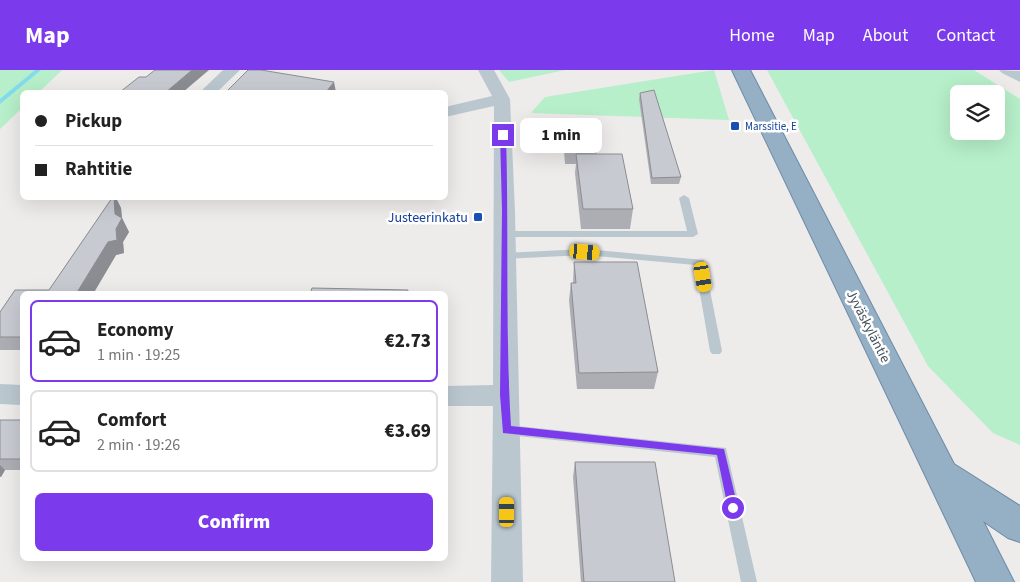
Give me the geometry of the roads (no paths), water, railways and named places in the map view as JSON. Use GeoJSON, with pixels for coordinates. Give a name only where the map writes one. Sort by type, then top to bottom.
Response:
{"type":"FeatureCollection","features":[{"type":"Feature","properties":{"kind":"highway","name":"Jyväskyläntie"},"geometry":{"type":"LineString","coordinates":[[741,71],[943,475],[994,582]]}},
{"type":"Feature","properties":{"kind":"highway"},"geometry":{"type":"LineString","coordinates":[[943,475],[1020,526]]}},
{"type":"Feature","properties":{"kind":"street"},"geometry":{"type":"LineString","coordinates":[[210,90],[232,70]]}},
{"type":"Feature","properties":{"kind":"street"},"geometry":{"type":"LineString","coordinates":[[486,70],[502,99],[505,245],[504,395],[507,430],[507,582]]}},
{"type":"Feature","properties":{"kind":"street"},"geometry":{"type":"LineString","coordinates":[[1007,70],[1020,77]]}},
{"type":"Feature","properties":{"kind":"street"},"geometry":{"type":"LineString","coordinates":[[448,111],[502,99]]}},
{"type":"Feature","properties":{"kind":"street"},"geometry":{"type":"LineString","coordinates":[[0,394],[20,394]]}},
{"type":"Feature","properties":{"kind":"street"},"geometry":{"type":"LineString","coordinates":[[448,396],[504,395]]}},
{"type":"Feature","properties":{"kind":"lane"},"geometry":{"type":"LineString","coordinates":[[505,245],[693,234],[684,198]]}},
{"type":"Feature","properties":{"kind":"lane"},"geometry":{"type":"LineString","coordinates":[[505,245],[700,262],[716,351]]}},
{"type":"Feature","properties":{"kind":"lane"},"geometry":{"type":"LineString","coordinates":[[507,430],[721,452],[749,582]]}},
{"type":"Feature","properties":{"kind":"waterway"},"geometry":{"type":"LineString","coordinates":[[0,102],[38,70]]}},
{"type":"Feature","properties":{"kind":"place","name":"Marssitie, E"},"geometry":{"type":"Point","coordinates":[735,126]}},
{"type":"Feature","properties":{"kind":"place","name":"Justeerinkatu"},"geometry":{"type":"Point","coordinates":[478,217]}}]}
